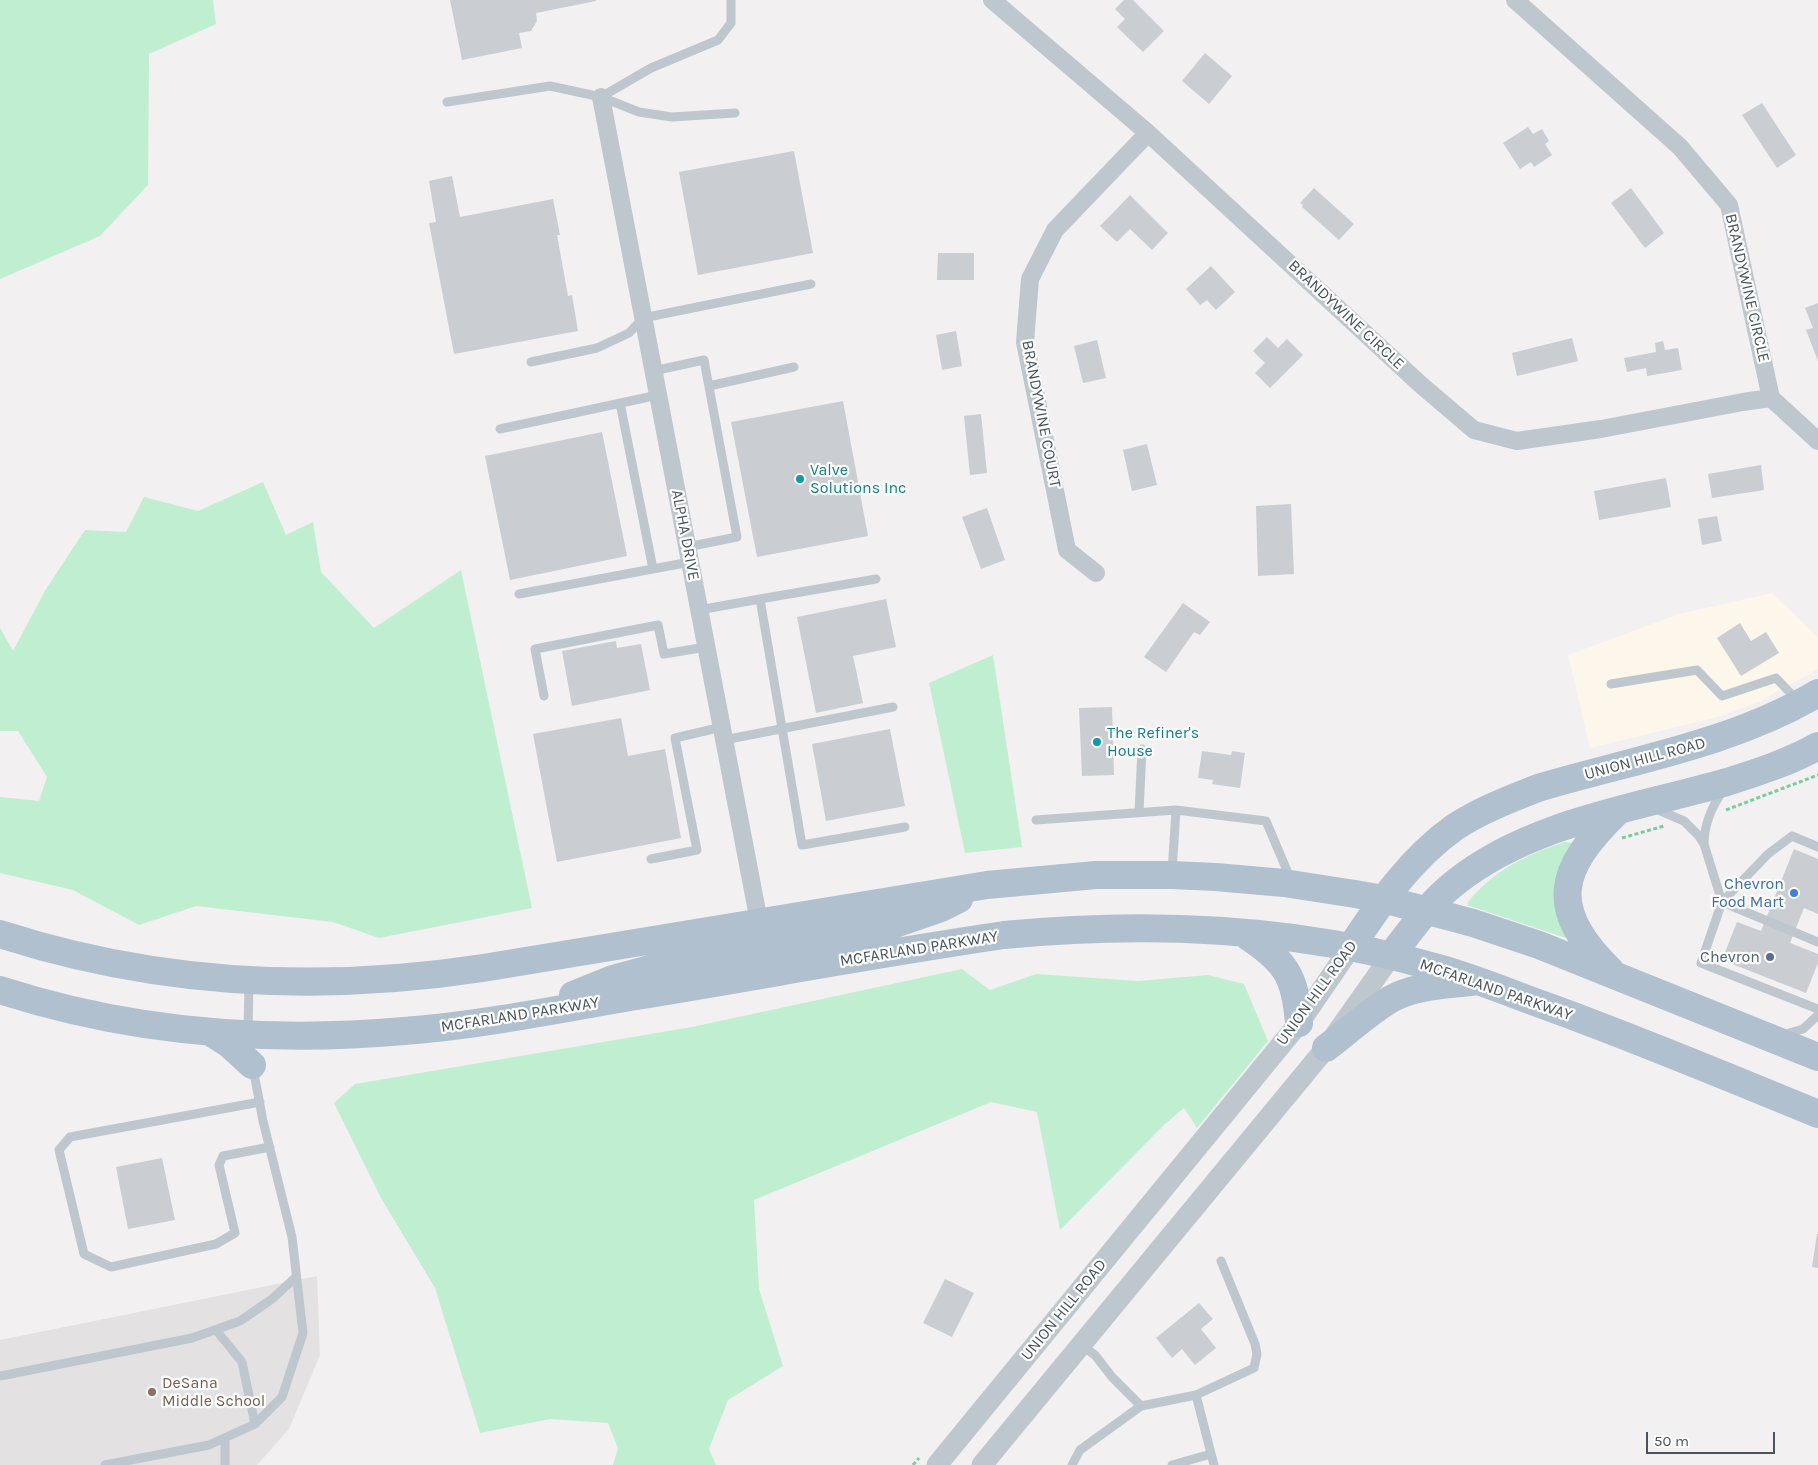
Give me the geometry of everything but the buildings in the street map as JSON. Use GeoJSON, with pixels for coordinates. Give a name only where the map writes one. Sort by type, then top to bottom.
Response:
{"type":"FeatureCollection","features":[{"type":"Feature","properties":{"kind":"main road","name":"UNION HILL ROAD"},"geometry":{"type":"LineString","coordinates":[[1351,947],[1383,900],[1416,861],[1456,827],[1482,812],[1510,798],[1538,788],[1710,741],[1736,732],[1773,717],[1809,698]]}},
{"type":"Feature","properties":{"kind":"main road"},"geometry":{"type":"LineString","coordinates":[[1391,956],[1426,910],[1454,883],[1507,849],[1539,834],[1767,769],[1818,746]]}},
{"type":"Feature","properties":{"kind":"main road"},"geometry":{"type":"LineString","coordinates":[[1617,976],[1592,952],[1578,932],[1569,910],[1566,895],[1573,869],[1584,849],[1598,830],[1629,808]]}},
{"type":"Feature","properties":{"kind":"main road"},"geometry":{"type":"LineString","coordinates":[[0,934],[80,956],[147,970],[249,981],[330,982],[420,977],[502,965],[987,884],[1087,876],[1172,875],[1216,877],[1293,885],[1383,900],[1426,910],[1509,934],[1818,1057]]}},
{"type":"Feature","properties":{"kind":"main road"},"geometry":{"type":"LineString","coordinates":[[532,1014],[560,1000],[614,979],[664,965],[889,926],[941,908],[987,884]]}},
{"type":"Feature","properties":{"kind":"main road","name":"MCFARLAND PARKWAY"},"geometry":{"type":"LineString","coordinates":[[250,1048],[321,1035],[438,1028],[532,1014],[956,942],[1046,931],[1135,928],[1242,932],[1297,938],[1351,947],[1391,956],[1482,982],[1593,1023],[1818,1114]]}},
{"type":"Feature","properties":{"kind":"main road"},"geometry":{"type":"LineString","coordinates":[[1242,932],[1281,962],[1291,981],[1297,1003],[1299,1023]]}},
{"type":"Feature","properties":{"kind":"main road"},"geometry":{"type":"LineString","coordinates":[[1326,1048],[1392,999],[1411,991],[1431,987],[1482,982]]}},
{"type":"Feature","properties":{"kind":"main road"},"geometry":{"type":"LineString","coordinates":[[0,990],[40,1002],[102,1016],[137,1023],[209,1032],[228,1044],[250,1048]]}},
{"type":"Feature","properties":{"kind":"street","name":"BRANDYWINE CIRCLE"},"geometry":{"type":"LineString","coordinates":[[992,0],[1148,133],[1420,384],[1474,430],[1517,441],[1601,429],[1771,398],[1729,205],[1680,146],[1515,0]]}},
{"type":"Feature","properties":{"kind":"street","name":"ALPHA DRIVE"},"geometry":{"type":"LineString","coordinates":[[601,97],[769,974]]}},
{"type":"Feature","properties":{"kind":"street","name":"BRANDYWINE COURT"},"geometry":{"type":"LineString","coordinates":[[1096,573],[1068,550],[1025,342],[1030,279],[1055,230],[1148,133]]}},
{"type":"Feature","properties":{"kind":"street"},"geometry":{"type":"LineString","coordinates":[[1771,398],[1818,441]]}},
{"type":"Feature","properties":{"kind":"street","name":"UNION HILL ROAD"},"geometry":{"type":"LineString","coordinates":[[937,1465],[1299,1023],[1351,947]]}},
{"type":"Feature","properties":{"kind":"street"},"geometry":{"type":"LineString","coordinates":[[982,1465],[1326,1048],[1391,956]]}},
{"type":"Feature","properties":{"kind":"lane"},"geometry":{"type":"LineString","coordinates":[[601,97],[651,68],[718,40],[731,23],[731,0]]}},
{"type":"Feature","properties":{"kind":"lane"},"geometry":{"type":"LineString","coordinates":[[447,102],[550,86],[601,97],[639,112],[672,117],[735,113]]}},
{"type":"Feature","properties":{"kind":"lane"},"geometry":{"type":"LineString","coordinates":[[531,362],[597,348],[628,333],[643,318],[811,284]]}},
{"type":"Feature","properties":{"kind":"lane"},"geometry":{"type":"LineString","coordinates":[[519,594],[653,569],[737,537],[704,360],[653,370]]}},
{"type":"Feature","properties":{"kind":"lane"},"geometry":{"type":"LineString","coordinates":[[708,386],[794,367]]}},
{"type":"Feature","properties":{"kind":"lane"},"geometry":{"type":"LineString","coordinates":[[500,429],[658,395]]}},
{"type":"Feature","properties":{"kind":"lane"},"geometry":{"type":"LineString","coordinates":[[620,403],[653,569]]}},
{"type":"Feature","properties":{"kind":"lane"},"geometry":{"type":"LineString","coordinates":[[699,610],[876,579]]}},
{"type":"Feature","properties":{"kind":"lane"},"geometry":{"type":"LineString","coordinates":[[760,600],[802,845],[905,827]]}},
{"type":"Feature","properties":{"kind":"lane"},"geometry":{"type":"LineString","coordinates":[[544,696],[535,649],[658,625],[664,654],[706,647]]}},
{"type":"Feature","properties":{"kind":"lane"},"geometry":{"type":"LineString","coordinates":[[1611,684],[1697,670],[1722,696],[1776,678],[1809,698]]}},
{"type":"Feature","properties":{"kind":"lane"},"geometry":{"type":"LineString","coordinates":[[651,859],[697,850],[675,738],[782,728],[893,707]]}},
{"type":"Feature","properties":{"kind":"lane"},"geometry":{"type":"LineString","coordinates":[[1139,812],[1142,749]]}},
{"type":"Feature","properties":{"kind":"lane"},"geometry":{"type":"LineString","coordinates":[[1704,844],[1709,814],[1729,781]]}},
{"type":"Feature","properties":{"kind":"lane"},"geometry":{"type":"LineString","coordinates":[[1629,808],[1664,812],[1692,828],[1704,844],[1722,902]]}},
{"type":"Feature","properties":{"kind":"lane"},"geometry":{"type":"LineString","coordinates":[[1172,875],[1176,810]]}},
{"type":"Feature","properties":{"kind":"lane"},"geometry":{"type":"LineString","coordinates":[[1036,820],[1176,810],[1266,822],[1293,885]]}},
{"type":"Feature","properties":{"kind":"lane"},"geometry":{"type":"LineString","coordinates":[[1818,847],[1792,836],[1768,854],[1722,902],[1701,963],[1818,1009]]}},
{"type":"Feature","properties":{"kind":"lane"},"geometry":{"type":"LineString","coordinates":[[1722,902],[1818,942]]}},
{"type":"Feature","properties":{"kind":"lane"},"geometry":{"type":"LineString","coordinates":[[105,1465],[209,1445],[255,1424],[282,1397],[303,1333],[292,1237],[260,1102],[250,1048],[249,981]]}},
{"type":"Feature","properties":{"kind":"lane"},"geometry":{"type":"LineString","coordinates":[[1765,1036],[1790,1033],[1803,1028],[1818,1015]]}},
{"type":"Feature","properties":{"kind":"lane"},"geometry":{"type":"LineString","coordinates":[[260,1102],[70,1137],[59,1150],[84,1254],[111,1267],[216,1244],[235,1233],[219,1165],[223,1156],[270,1147]]}},
{"type":"Feature","properties":{"kind":"lane"},"geometry":{"type":"LineString","coordinates":[[1072,1465],[1080,1450],[1141,1406],[1196,1395],[1254,1368],[1257,1354],[1255,1344],[1222,1261]]}},
{"type":"Feature","properties":{"kind":"lane"},"geometry":{"type":"LineString","coordinates":[[0,1376],[192,1338],[216,1330],[240,1321],[272,1299],[296,1277]]}},
{"type":"Feature","properties":{"kind":"lane"},"geometry":{"type":"LineString","coordinates":[[216,1330],[242,1362],[255,1424]]}},
{"type":"Feature","properties":{"kind":"lane"},"geometry":{"type":"LineString","coordinates":[[1081,1345],[1095,1355],[1112,1377],[1141,1406]]}},
{"type":"Feature","properties":{"kind":"lane"},"geometry":{"type":"LineString","coordinates":[[1196,1395],[1214,1465]]}},
{"type":"Feature","properties":{"kind":"lane"},"geometry":{"type":"LineString","coordinates":[[225,1438],[225,1465]]}},
{"type":"Feature","properties":{"kind":"lane"},"geometry":{"type":"LineString","coordinates":[[1172,1465],[1211,1454]]}},
{"type":"Feature","properties":{"kind":"path"},"geometry":{"type":"LineString","coordinates":[[1709,814],[1738,807],[1818,775]]}},
{"type":"Feature","properties":{"kind":"path"},"geometry":{"type":"LineString","coordinates":[[1617,840],[1684,822]]}},
{"type":"Feature","properties":{"kind":"shaded area"},"geometry":{"type":"Polygon","coordinates":[[[1772,593],[1818,637],[1818,669],[1758,702],[1718,717],[1590,748],[1568,655],[1679,614],[1772,593]]]}},
{"type":"Feature","properties":{"kind":"shaded area","name":"DeSana Middle School"},"geometry":{"type":"Polygon","coordinates":[[[317,1276],[320,1355],[289,1429],[257,1465],[0,1465],[0,1340],[317,1276]]]}},
{"type":"Feature","properties":{"kind":"green space"},"geometry":{"type":"Polygon","coordinates":[[[0,0],[213,0],[216,24],[149,54],[148,185],[100,236],[0,279],[0,0]]]}},
{"type":"Feature","properties":{"kind":"green space"},"geometry":{"type":"Polygon","coordinates":[[[263,482],[286,535],[313,522],[321,572],[374,628],[461,570],[532,908],[379,938],[333,922],[196,906],[139,925],[73,890],[0,873],[0,797],[39,801],[47,777],[18,731],[0,731],[0,628],[13,651],[46,589],[85,530],[126,532],[144,497],[198,511],[263,482]]]}},
{"type":"Feature","properties":{"kind":"green space"},"geometry":{"type":"Polygon","coordinates":[[[993,655],[1022,847],[965,853],[929,683],[993,655]]]}},
{"type":"Feature","properties":{"kind":"green space"},"geometry":{"type":"Polygon","coordinates":[[[1565,842],[1573,843],[1569,935],[1566,938],[1467,905],[1472,897],[1488,881],[1508,867],[1530,855],[1565,842]]]}},
{"type":"Feature","properties":{"kind":"green space"},"geometry":{"type":"Polygon","coordinates":[[[962,969],[990,990],[1036,974],[1138,981],[1208,975],[1244,984],[1268,1041],[1197,1128],[1184,1108],[1165,1124],[1060,1230],[1037,1112],[991,1102],[754,1200],[759,1289],[783,1366],[728,1400],[709,1449],[716,1465],[613,1465],[618,1448],[608,1423],[550,1419],[480,1433],[435,1288],[381,1198],[334,1103],[355,1084],[692,1027],[962,969]]]}},
{"type":"Feature","properties":{"kind":"place","name":"Valve Solutions Inc"},"geometry":{"type":"Point","coordinates":[800,479]}},
{"type":"Feature","properties":{"kind":"place","name":"The Refiner's House"},"geometry":{"type":"Point","coordinates":[1097,742]}},
{"type":"Feature","properties":{"kind":"place","name":"Chevron Food Mart"},"geometry":{"type":"Point","coordinates":[1794,893]}},
{"type":"Feature","properties":{"kind":"place","name":"Chevron"},"geometry":{"type":"Point","coordinates":[1770,957]}},
{"type":"Feature","properties":{"kind":"place","name":"DeSana Middle School"},"geometry":{"type":"Point","coordinates":[152,1392]}}]}
